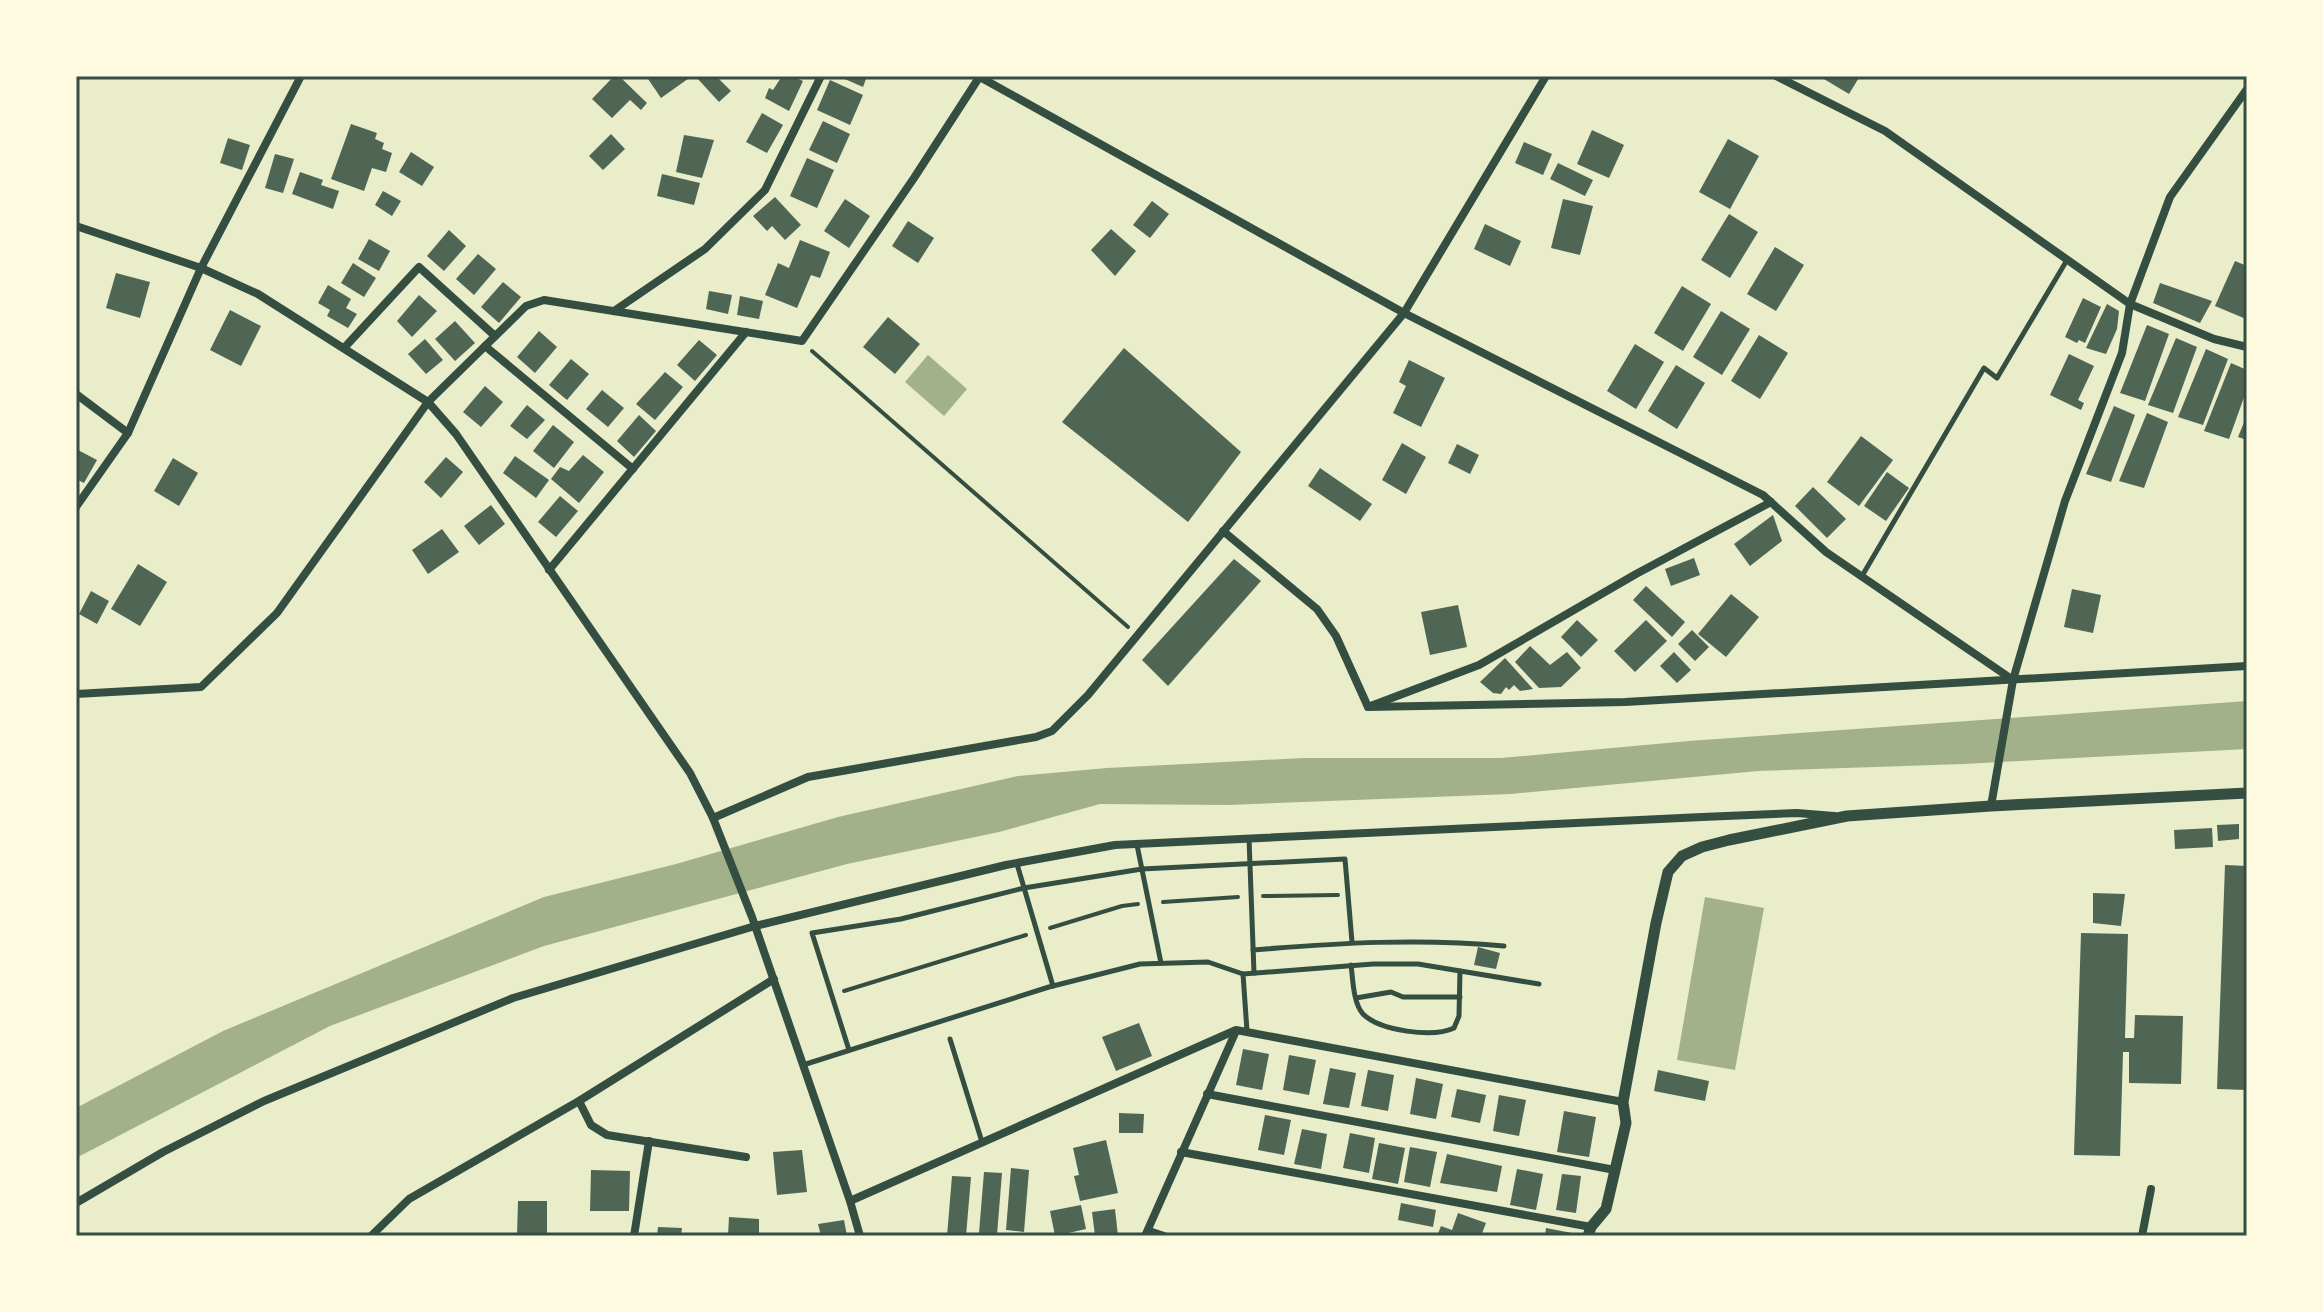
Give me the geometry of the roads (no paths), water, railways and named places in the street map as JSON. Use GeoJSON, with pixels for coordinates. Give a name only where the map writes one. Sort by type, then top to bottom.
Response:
{"type":"FeatureCollection","features":[{"type":"Feature","properties":{"kind":"street"},"geometry":{"type":"LineString","coordinates":[[76,507],[128,433],[201,268],[301,76]]}},
{"type":"Feature","properties":{"kind":"street"},"geometry":{"type":"LineString","coordinates":[[614,311],[705,249],[765,190],[821,76]]}},
{"type":"Feature","properties":{"kind":"street"},"geometry":{"type":"LineString","coordinates":[[76,694],[201,687],[277,613],[428,402],[526,306],[544,300],[802,341],[980,76],[1404,313],[1763,495],[1826,552],[2013,684]]}},
{"type":"Feature","properties":{"kind":"street"},"geometry":{"type":"LineString","coordinates":[[713,818],[808,777],[1036,737],[1052,731],[1088,695],[1404,313],[1546,76]]}},
{"type":"Feature","properties":{"kind":"street"},"geometry":{"type":"LineString","coordinates":[[1776,76],[1885,131],[2130,304],[2214,339],[2247,347]]}},
{"type":"Feature","properties":{"kind":"street"},"geometry":{"type":"LineString","coordinates":[[1991,806],[2013,684],[2065,501],[2122,353],[2130,304],[2170,197],[2247,89]]}},
{"type":"Feature","properties":{"kind":"street"},"geometry":{"type":"LineString","coordinates":[[76,226],[201,268],[258,294],[428,402],[456,434],[690,773],[713,818],[754,922],[860,1236]]}},
{"type":"Feature","properties":{"kind":"street"},"geometry":{"type":"LineString","coordinates":[[344,348],[419,267],[495,336]]}},
{"type":"Feature","properties":{"kind":"street"},"geometry":{"type":"LineString","coordinates":[[549,570],[746,332]]}},
{"type":"Feature","properties":{"kind":"street"},"geometry":{"type":"LineString","coordinates":[[485,346],[633,469]]}},
{"type":"Feature","properties":{"kind":"street"},"geometry":{"type":"LineString","coordinates":[[76,394],[128,433]]}},
{"type":"Feature","properties":{"kind":"street"},"geometry":{"type":"LineString","coordinates":[[1368,707],[1479,665],[1636,574],[1771,502]]}},
{"type":"Feature","properties":{"kind":"street"},"geometry":{"type":"LineString","coordinates":[[1223,531],[1317,609],[1336,636],[1368,707]]}},
{"type":"Feature","properties":{"kind":"street"},"geometry":{"type":"LineString","coordinates":[[1368,707],[1625,702],[2013,684],[2247,666]]}},
{"type":"Feature","properties":{"kind":"street"},"geometry":{"type":"LineString","coordinates":[[76,1203],[163,1152],[264,1101],[513,998],[754,922],[1017,863],[1115,845],[1249,837],[1797,813],[1847,816],[2247,793]]}},
{"type":"Feature","properties":{"kind":"street"},"geometry":{"type":"LineString","coordinates":[[1181,1152],[1590,1231],[1606,1209],[1626,1123],[1623,1102],[1668,872],[1682,856],[1702,847],[1847,816]]}},
{"type":"Feature","properties":{"kind":"street"},"geometry":{"type":"LineString","coordinates":[[371,1236],[409,1199],[579,1101],[774,979]]}},
{"type":"Feature","properties":{"kind":"street"},"geometry":{"type":"LineString","coordinates":[[850,1201],[1236,1030],[1623,1102]]}},
{"type":"Feature","properties":{"kind":"street"},"geometry":{"type":"LineString","coordinates":[[1164,1236],[1147,1233],[1236,1030]]}},
{"type":"Feature","properties":{"kind":"street"},"geometry":{"type":"LineString","coordinates":[[1207,1094],[1615,1170]]}},
{"type":"Feature","properties":{"kind":"street"},"geometry":{"type":"LineString","coordinates":[[579,1101],[591,1125],[607,1135],[746,1157]]}},
{"type":"Feature","properties":{"kind":"street"},"geometry":{"type":"LineString","coordinates":[[634,1236],[649,1141]]}},
{"type":"Feature","properties":{"kind":"street"},"geometry":{"type":"LineString","coordinates":[[2142,1236],[2151,1189]]}},
{"type":"Feature","properties":{"kind":"lane"},"geometry":{"type":"LineString","coordinates":[[1862,576],[1984,368],[1997,378],[2067,260]]}},
{"type":"Feature","properties":{"kind":"lane"},"geometry":{"type":"LineString","coordinates":[[1249,837],[1254,973]]}},
{"type":"Feature","properties":{"kind":"lane"},"geometry":{"type":"LineString","coordinates":[[1137,844],[1161,963]]}},
{"type":"Feature","properties":{"kind":"lane"},"geometry":{"type":"LineString","coordinates":[[849,1050],[812,933],[901,919],[1024,888],[1142,869],[1345,859],[1352,942]]}},
{"type":"Feature","properties":{"kind":"lane"},"geometry":{"type":"LineString","coordinates":[[1017,863],[1053,986]]}},
{"type":"Feature","properties":{"kind":"lane"},"geometry":{"type":"LineString","coordinates":[[1253,950],[1352,942],[1453,941],[1504,946]]}},
{"type":"Feature","properties":{"kind":"lane"},"geometry":{"type":"LineString","coordinates":[[803,1065],[1053,986],[1140,964],[1208,962],[1243,974],[1351,965],[1418,964],[1539,984]]}},
{"type":"Feature","properties":{"kind":"lane"},"geometry":{"type":"LineString","coordinates":[[1351,965],[1356,998],[1363,1014],[1383,1025],[1417,1033],[1446,1032],[1454,1028],[1459,1016],[1460,971]]}},
{"type":"Feature","properties":{"kind":"lane"},"geometry":{"type":"LineString","coordinates":[[1243,974],[1247,1032]]}},
{"type":"Feature","properties":{"kind":"lane"},"geometry":{"type":"LineString","coordinates":[[1356,998],[1391,992],[1403,997],[1460,997]]}},
{"type":"Feature","properties":{"kind":"lane"},"geometry":{"type":"LineString","coordinates":[[950,1039],[982,1142]]}}]}
